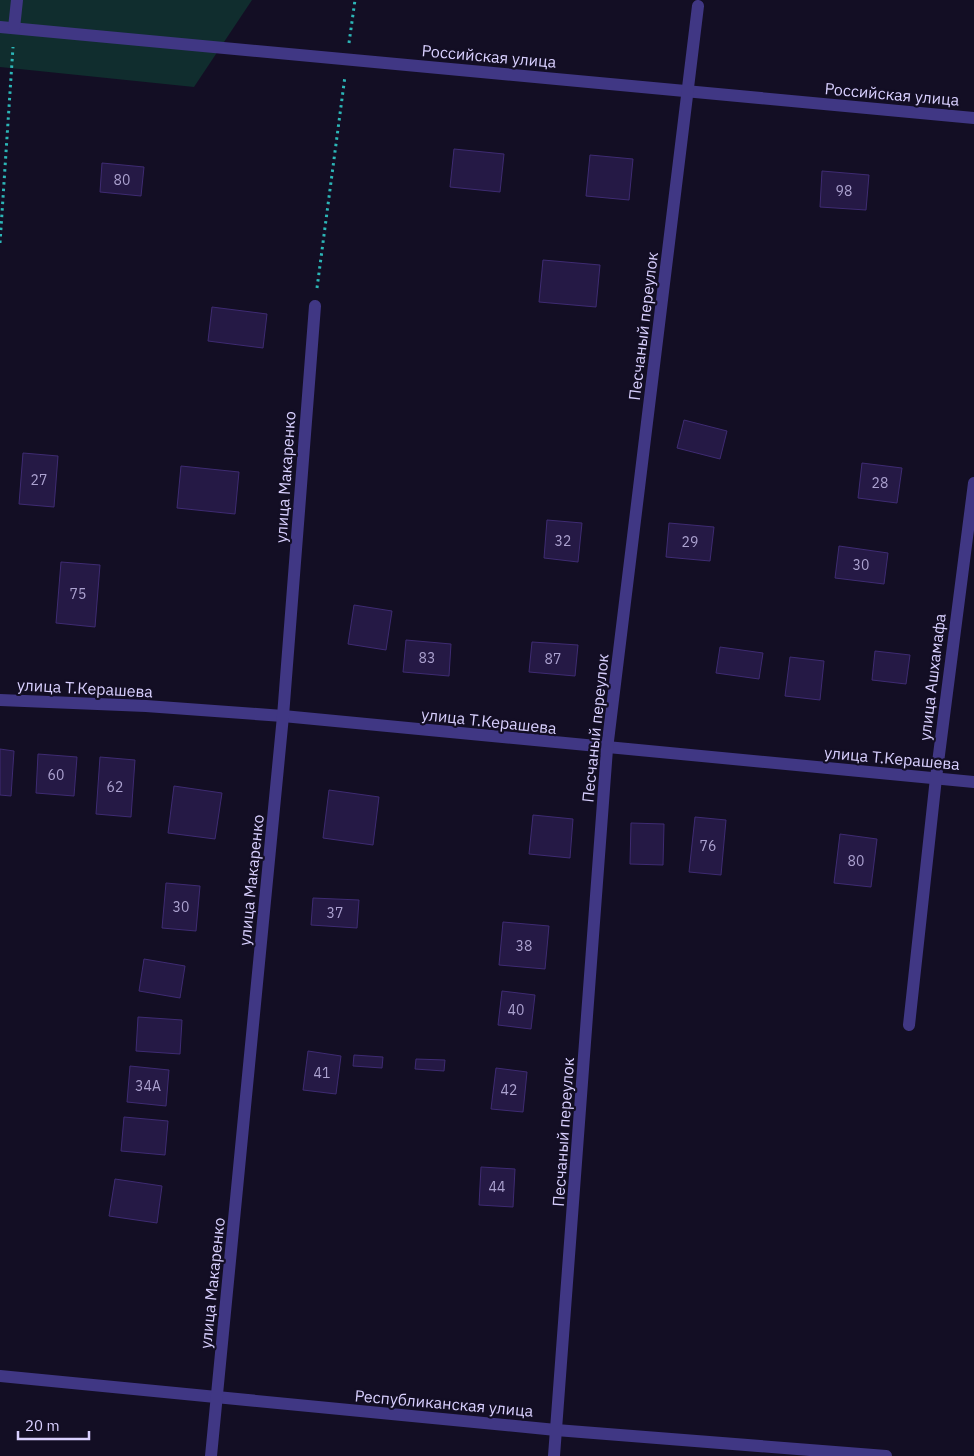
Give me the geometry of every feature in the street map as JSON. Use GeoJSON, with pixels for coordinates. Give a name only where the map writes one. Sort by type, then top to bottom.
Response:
{"type":"FeatureCollection","features":[{"type":"Feature","properties":{"kind":"street"},"geometry":{"type":"LineString","coordinates":[[14,28],[17,0]]}},
{"type":"Feature","properties":{"kind":"street","name":"Песчаный переулок"},"geometry":{"type":"LineString","coordinates":[[554,1456],[607,749],[698,6]]}},
{"type":"Feature","properties":{"kind":"street","name":"Российская улица"},"geometry":{"type":"LineString","coordinates":[[0,27],[974,118]]}},
{"type":"Feature","properties":{"kind":"street","name":"улица Макаренко"},"geometry":{"type":"LineString","coordinates":[[211,1456],[283,716],[315,306]]}},
{"type":"Feature","properties":{"kind":"street","name":"улица Ашхамафа"},"geometry":{"type":"LineString","coordinates":[[909,1024],[936,778],[974,483]]}},
{"type":"Feature","properties":{"kind":"street","name":"улица Т.Керашева"},"geometry":{"type":"LineString","coordinates":[[0,700],[146,706],[283,716],[607,749],[974,782]]}},
{"type":"Feature","properties":{"kind":"street","name":"Республиканская улица"},"geometry":{"type":"LineString","coordinates":[[0,1376],[556,1430],[886,1456]]}},
{"type":"Feature","properties":{"kind":"path"},"geometry":{"type":"LineString","coordinates":[[315,306],[355,0]]}},
{"type":"Feature","properties":{"kind":"path"},"geometry":{"type":"LineString","coordinates":[[0,243],[14,28]]}},
{"type":"Feature","properties":{"kind":"green space"},"geometry":{"type":"Polygon","coordinates":[[[0,0],[252,0],[194,87],[0,67],[0,0]]]}},
{"type":"Feature","properties":{"kind":"building"},"geometry":{"type":"Polygon","coordinates":[[[454,149],[504,154],[500,192],[450,187],[454,149]]]}},
{"type":"Feature","properties":{"kind":"building"},"geometry":{"type":"Polygon","coordinates":[[[590,155],[633,159],[629,200],[586,196],[590,155]]]}},
{"type":"Feature","properties":{"kind":"building"},"geometry":{"type":"Polygon","coordinates":[[[102,163],[144,167],[141,196],[100,192],[102,163]]]}},
{"type":"Feature","properties":{"kind":"building"},"geometry":{"type":"Polygon","coordinates":[[[822,171],[869,175],[866,210],[820,207],[822,171]]]}},
{"type":"Feature","properties":{"kind":"building"},"geometry":{"type":"Polygon","coordinates":[[[543,260],[600,265],[596,307],[539,302],[543,260]]]}},
{"type":"Feature","properties":{"kind":"building"},"geometry":{"type":"Polygon","coordinates":[[[212,307],[267,314],[263,348],[208,341],[212,307]]]}},
{"type":"Feature","properties":{"kind":"building"},"geometry":{"type":"Polygon","coordinates":[[[684,420],[727,431],[720,459],[677,448],[684,420]]]}},
{"type":"Feature","properties":{"kind":"building"},"geometry":{"type":"Polygon","coordinates":[[[23,453],[58,456],[54,507],[19,504],[23,453]]]}},
{"type":"Feature","properties":{"kind":"building"},"geometry":{"type":"Polygon","coordinates":[[[862,463],[902,468],[897,503],[858,498],[862,463]]]}},
{"type":"Feature","properties":{"kind":"building"},"geometry":{"type":"Polygon","coordinates":[[[181,466],[239,472],[235,514],[177,508],[181,466]]]}},
{"type":"Feature","properties":{"kind":"building"},"geometry":{"type":"Polygon","coordinates":[[[547,520],[582,523],[578,562],[544,558],[547,520]]]}},
{"type":"Feature","properties":{"kind":"building"},"geometry":{"type":"Polygon","coordinates":[[[669,523],[714,527],[710,561],[666,557],[669,523]]]}},
{"type":"Feature","properties":{"kind":"building"},"geometry":{"type":"Polygon","coordinates":[[[839,546],[888,553],[884,584],[835,578],[839,546]]]}},
{"type":"Feature","properties":{"kind":"building"},"geometry":{"type":"Polygon","coordinates":[[[61,562],[100,565],[95,627],[56,623],[61,562]]]}},
{"type":"Feature","properties":{"kind":"building"},"geometry":{"type":"Polygon","coordinates":[[[354,605],[392,611],[386,650],[348,644],[354,605]]]}},
{"type":"Feature","properties":{"kind":"building"},"geometry":{"type":"Polygon","coordinates":[[[406,640],[451,644],[449,676],[403,672],[406,640]]]}},
{"type":"Feature","properties":{"kind":"building"},"geometry":{"type":"Polygon","coordinates":[[[532,642],[578,645],[575,676],[529,672],[532,642]]]}},
{"type":"Feature","properties":{"kind":"building"},"geometry":{"type":"Polygon","coordinates":[[[720,647],[763,653],[759,679],[716,673],[720,647]]]}},
{"type":"Feature","properties":{"kind":"building"},"geometry":{"type":"Polygon","coordinates":[[[875,651],[910,655],[906,684],[872,680],[875,651]]]}},
{"type":"Feature","properties":{"kind":"building"},"geometry":{"type":"Polygon","coordinates":[[[790,657],[824,661],[820,700],[785,696],[790,657]]]}},
{"type":"Feature","properties":{"kind":"building"},"geometry":{"type":"Polygon","coordinates":[[[0,749],[14,751],[11,796],[0,795],[0,749]]]}},
{"type":"Feature","properties":{"kind":"building"},"geometry":{"type":"Polygon","coordinates":[[[38,754],[77,757],[74,796],[36,793],[38,754]]]}},
{"type":"Feature","properties":{"kind":"building"},"geometry":{"type":"Polygon","coordinates":[[[100,757],[135,760],[131,817],[96,814],[100,757]]]}},
{"type":"Feature","properties":{"kind":"building"},"geometry":{"type":"Polygon","coordinates":[[[174,786],[222,793],[215,839],[168,833],[174,786]]]}},
{"type":"Feature","properties":{"kind":"building"},"geometry":{"type":"Polygon","coordinates":[[[329,790],[379,797],[373,845],[323,838],[329,790]]]}},
{"type":"Feature","properties":{"kind":"building"},"geometry":{"type":"Polygon","coordinates":[[[533,815],[573,819],[570,858],[529,854],[533,815]]]}},
{"type":"Feature","properties":{"kind":"building"},"geometry":{"type":"Polygon","coordinates":[[[695,817],[726,820],[721,875],[689,872],[695,817]]]}},
{"type":"Feature","properties":{"kind":"building"},"geometry":{"type":"Polygon","coordinates":[[[631,823],[664,824],[663,865],[630,864],[631,823]]]}},
{"type":"Feature","properties":{"kind":"building"},"geometry":{"type":"Polygon","coordinates":[[[840,834],[877,839],[871,887],[834,883],[840,834]]]}},
{"type":"Feature","properties":{"kind":"building"},"geometry":{"type":"Polygon","coordinates":[[[166,883],[200,886],[196,931],[162,928],[166,883]]]}},
{"type":"Feature","properties":{"kind":"building"},"geometry":{"type":"Polygon","coordinates":[[[313,898],[359,900],[357,928],[311,925],[313,898]]]}},
{"type":"Feature","properties":{"kind":"building"},"geometry":{"type":"Polygon","coordinates":[[[503,922],[549,926],[545,969],[499,965],[503,922]]]}},
{"type":"Feature","properties":{"kind":"building"},"geometry":{"type":"Polygon","coordinates":[[[144,959],[185,966],[180,998],[139,991],[144,959]]]}},
{"type":"Feature","properties":{"kind":"building"},"geometry":{"type":"Polygon","coordinates":[[[502,991],[535,995],[531,1029],[498,1025],[502,991]]]}},
{"type":"Feature","properties":{"kind":"building"},"geometry":{"type":"Polygon","coordinates":[[[138,1017],[182,1020],[180,1054],[136,1051],[138,1017]]]}},
{"type":"Feature","properties":{"kind":"building"},"geometry":{"type":"Polygon","coordinates":[[[308,1051],[341,1056],[336,1094],[303,1090],[308,1051]]]}},
{"type":"Feature","properties":{"kind":"building"},"geometry":{"type":"Polygon","coordinates":[[[354,1055],[383,1057],[382,1068],[353,1066],[354,1055]]]}},
{"type":"Feature","properties":{"kind":"building"},"geometry":{"type":"Polygon","coordinates":[[[416,1059],[445,1060],[444,1071],[415,1069],[416,1059]]]}},
{"type":"Feature","properties":{"kind":"building"},"geometry":{"type":"Polygon","coordinates":[[[130,1066],[169,1070],[166,1106],[127,1102],[130,1066]]]}},
{"type":"Feature","properties":{"kind":"building"},"geometry":{"type":"Polygon","coordinates":[[[496,1068],[527,1072],[523,1112],[491,1109],[496,1068]]]}},
{"type":"Feature","properties":{"kind":"building"},"geometry":{"type":"Polygon","coordinates":[[[124,1117],[168,1121],[165,1155],[121,1151],[124,1117]]]}},
{"type":"Feature","properties":{"kind":"building"},"geometry":{"type":"Polygon","coordinates":[[[481,1167],[515,1169],[513,1207],[479,1205],[481,1167]]]}},
{"type":"Feature","properties":{"kind":"building"},"geometry":{"type":"Polygon","coordinates":[[[115,1179],[162,1186],[157,1223],[109,1216],[115,1179]]]}}]}
